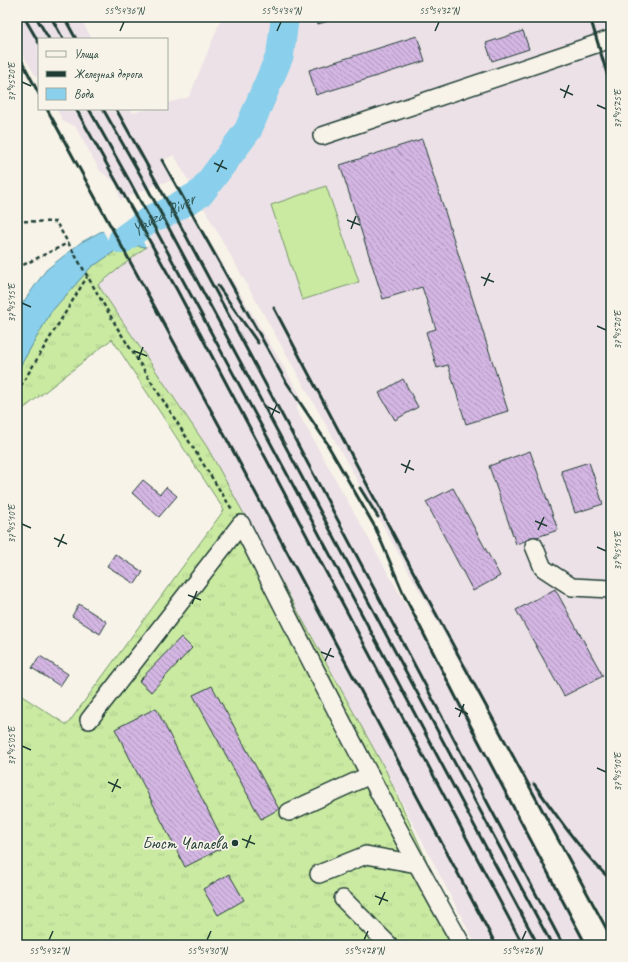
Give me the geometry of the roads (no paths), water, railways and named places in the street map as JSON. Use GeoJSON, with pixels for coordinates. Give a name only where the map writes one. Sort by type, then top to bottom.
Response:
{"type":"FeatureCollection","features":[{"type":"Feature","properties":{"kind":"street"},"geometry":{"type":"LineString","coordinates":[[322,136],[611,39]]}},
{"type":"Feature","properties":{"kind":"street"},"geometry":{"type":"LineString","coordinates":[[89,720],[241,524],[370,775],[462,945]]}},
{"type":"Feature","properties":{"kind":"street"},"geometry":{"type":"LineString","coordinates":[[534,546],[543,568],[572,587],[611,589]]}},
{"type":"Feature","properties":{"kind":"street"},"geometry":{"type":"LineString","coordinates":[[288,812],[370,775]]}},
{"type":"Feature","properties":{"kind":"street"},"geometry":{"type":"LineString","coordinates":[[319,874],[366,855],[417,864]]}},
{"type":"Feature","properties":{"kind":"street"},"geometry":{"type":"LineString","coordinates":[[344,899],[389,945]]}},
{"type":"Feature","properties":{"kind":"water"},"geometry":{"type":"Polygon","coordinates":[[[152,218],[146,247],[125,244],[91,267],[51,312],[17,372],[17,311],[46,270],[80,243],[100,232],[115,228],[134,219],[152,218]]]}},
{"type":"Feature","properties":{"kind":"waterway","name":"Yauza River"},"geometry":{"type":"LineString","coordinates":[[122,240],[152,218],[166,213],[201,193],[248,130],[280,55],[285,17]]}},
{"type":"Feature","properties":{"kind":"railway"},"geometry":{"type":"LineString","coordinates":[[24,17],[38,41]]}},
{"type":"Feature","properties":{"kind":"railway"},"geometry":{"type":"LineString","coordinates":[[36,17],[48,38]]}},
{"type":"Feature","properties":{"kind":"railway"},"geometry":{"type":"LineString","coordinates":[[51,17],[62,38]]}},
{"type":"Feature","properties":{"kind":"railway"},"geometry":{"type":"LineString","coordinates":[[64,17],[75,38]]}},
{"type":"Feature","properties":{"kind":"railway"},"geometry":{"type":"LineString","coordinates":[[590,17],[611,87]]}},
{"type":"Feature","properties":{"kind":"railway"},"geometry":{"type":"LineString","coordinates":[[17,52],[38,92]]}},
{"type":"Feature","properties":{"kind":"railway"},"geometry":{"type":"LineString","coordinates":[[48,110],[237,458],[496,945]]}},
{"type":"Feature","properties":{"kind":"railway"},"geometry":{"type":"LineString","coordinates":[[77,110],[177,290],[523,945]]}},
{"type":"Feature","properties":{"kind":"railway"},"geometry":{"type":"LineString","coordinates":[[90,110],[269,440],[538,945]]}},
{"type":"Feature","properties":{"kind":"railway"},"geometry":{"type":"LineString","coordinates":[[104,110],[141,176],[552,945]]}},
{"type":"Feature","properties":{"kind":"railway"},"geometry":{"type":"LineString","coordinates":[[117,110],[289,428],[563,945]]}},
{"type":"Feature","properties":{"kind":"railway"},"geometry":{"type":"LineString","coordinates":[[162,160],[285,380],[329,446]]}},
{"type":"Feature","properties":{"kind":"railway"},"geometry":{"type":"LineString","coordinates":[[218,286],[258,343]]}},
{"type":"Feature","properties":{"kind":"railway"},"geometry":{"type":"LineString","coordinates":[[274,308],[408,562],[611,937]]}},
{"type":"Feature","properties":{"kind":"railway"},"geometry":{"type":"LineString","coordinates":[[326,442],[375,527],[405,597],[469,723],[586,945]]}},
{"type":"Feature","properties":{"kind":"railway"},"geometry":{"type":"LineString","coordinates":[[360,488],[378,517]]}},
{"type":"Feature","properties":{"kind":"railway"},"geometry":{"type":"LineString","coordinates":[[534,784],[580,846],[611,880]]}},
{"type":"Feature","properties":{"kind":"place","name":"Бюст Чапаева"},"geometry":{"type":"Point","coordinates":[235,843]}}]}
